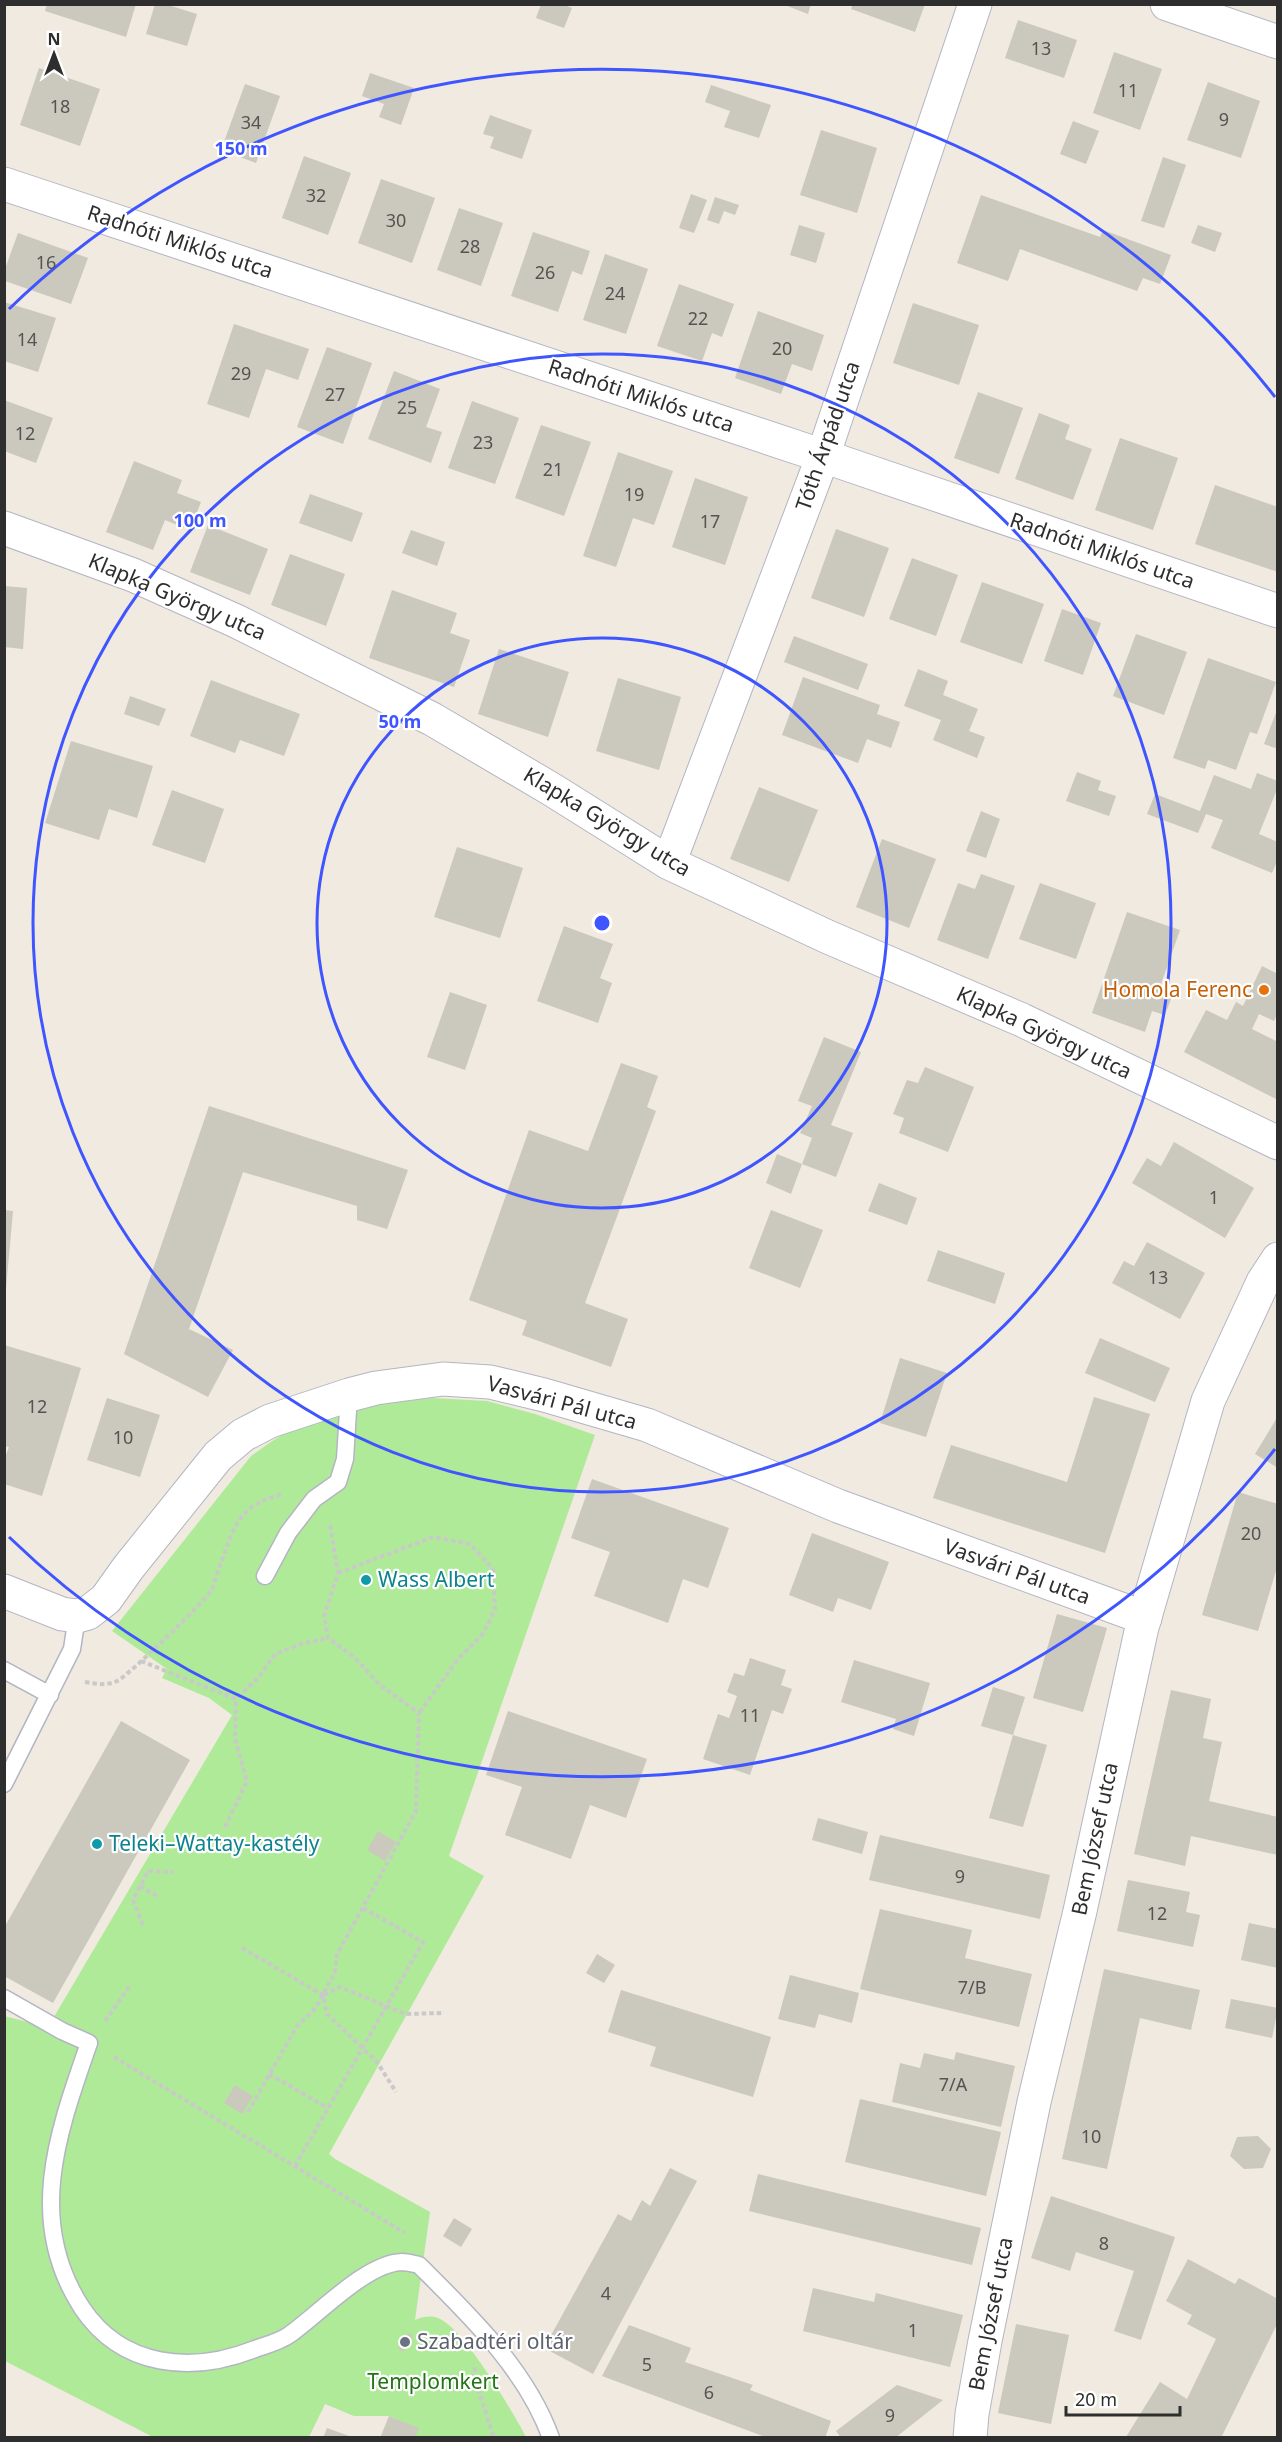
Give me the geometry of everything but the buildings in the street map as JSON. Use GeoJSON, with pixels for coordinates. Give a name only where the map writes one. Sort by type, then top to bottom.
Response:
{"type":"FeatureCollection","features":[{"type":"Feature","properties":{"kind":"street","name":"Tóth Árpád utca"},"geometry":{"type":"LineString","coordinates":[[669,863],[823,456],[975,4]]}},
{"type":"Feature","properties":{"kind":"street"},"geometry":{"type":"LineString","coordinates":[[1167,4],[1278,42]]}},
{"type":"Feature","properties":{"kind":"street","name":"Radnóti Miklós utca"},"geometry":{"type":"LineString","coordinates":[[4,184],[823,456],[1278,611]]}},
{"type":"Feature","properties":{"kind":"street","name":"Klapka György utca"},"geometry":{"type":"LineString","coordinates":[[4,528],[133,575],[341,672],[452,730],[669,863],[828,937],[1022,1020],[1278,1143]]}},
{"type":"Feature","properties":{"kind":"street","name":"Bem József utca"},"geometry":{"type":"LineString","coordinates":[[970,2438],[985,2341],[1034,2102],[1080,1911],[1145,1618],[1208,1401],[1263,1281],[1278,1259]]}},
{"type":"Feature","properties":{"kind":"street","name":"Vasvári Pál utca"},"geometry":{"type":"LineString","coordinates":[[77,1616],[88,1613],[106,1599],[218,1456],[243,1435],[270,1421],[349,1395],[376,1388],[443,1379],[490,1382],[544,1395],[646,1425],[838,1506],[1145,1618]]}},
{"type":"Feature","properties":{"kind":"street"},"geometry":{"type":"LineString","coordinates":[[4,1591],[46,1608],[77,1616]]}},
{"type":"Feature","properties":{"kind":"lane"},"geometry":{"type":"LineString","coordinates":[[265,1576],[288,1533],[314,1499],[338,1482],[345,1459],[349,1395]]}},
{"type":"Feature","properties":{"kind":"lane"},"geometry":{"type":"LineString","coordinates":[[4,1784],[72,1649],[77,1616]]}},
{"type":"Feature","properties":{"kind":"lane"},"geometry":{"type":"LineString","coordinates":[[4,1670],[50,1695]]}},
{"type":"Feature","properties":{"kind":"lane"},"geometry":{"type":"LineString","coordinates":[[4,1998],[62,2031],[89,2043],[54,2154],[50,2215],[57,2259],[68,2286],[92,2323],[115,2343],[146,2358],[186,2364],[240,2355],[287,2337],[373,2270],[401,2262],[419,2265],[498,2348],[537,2403],[551,2438]]}},
{"type":"Feature","properties":{"kind":"path"},"geometry":{"type":"LineString","coordinates":[[58,1675],[105,1685],[119,1681],[210,1592],[225,1556],[231,1532],[247,1511],[266,1498],[288,1492],[314,1499],[328,1512],[338,1573],[324,1616],[328,1638],[354,1658],[380,1685],[419,1713]]}},
{"type":"Feature","properties":{"kind":"path"},"geometry":{"type":"LineString","coordinates":[[248,2112],[297,2026],[314,2010],[323,1995],[335,1972],[337,1954],[417,1811],[419,1713],[458,1659],[482,1635],[495,1610],[493,1569],[470,1544],[433,1537],[338,1573]]}},
{"type":"Feature","properties":{"kind":"path"},"geometry":{"type":"LineString","coordinates":[[225,1827],[247,1782],[235,1739],[236,1699],[258,1678],[275,1654],[301,1644],[328,1638]]}},
{"type":"Feature","properties":{"kind":"path"},"geometry":{"type":"LineString","coordinates":[[141,1661],[236,1699]]}},
{"type":"Feature","properties":{"kind":"path"},"geometry":{"type":"LineString","coordinates":[[143,1925],[133,1900],[147,1871],[174,1872]]}},
{"type":"Feature","properties":{"kind":"path"},"geometry":{"type":"LineString","coordinates":[[140,1886],[159,1897]]}},
{"type":"Feature","properties":{"kind":"path"},"geometry":{"type":"LineString","coordinates":[[295,2166],[423,1942],[363,1908]]}},
{"type":"Feature","properties":{"kind":"path"},"geometry":{"type":"LineString","coordinates":[[242,1948],[323,1995],[327,2014],[377,2062],[396,2092]]}},
{"type":"Feature","properties":{"kind":"path"},"geometry":{"type":"LineString","coordinates":[[129,1987],[89,2043],[411,2237]]}},
{"type":"Feature","properties":{"kind":"path"},"geometry":{"type":"LineString","coordinates":[[323,1995],[340,1987],[405,2014],[442,2013]]}},
{"type":"Feature","properties":{"kind":"path"},"geometry":{"type":"LineString","coordinates":[[269,2074],[328,2108]]}},
{"type":"Feature","properties":{"kind":"path"},"geometry":{"type":"LineString","coordinates":[[494,2438],[474,2377],[475,2367],[498,2348]]}},
{"type":"Feature","properties":{"kind":"green space","name":"Templomkert"},"geometry":{"type":"Polygon","coordinates":[[[432,1398],[487,1401],[535,1414],[595,1435],[449,1856],[484,1876],[329,2154],[430,2212],[415,2320],[426,2317],[438,2318],[460,2337],[486,2371],[526,2437],[415,2437],[418,2428],[389,2416],[354,2416],[325,2404],[309,2437],[153,2437],[5,2361],[4,2016],[48,2027],[232,1715],[209,1698],[162,1678],[167,1669],[112,1631],[251,1456],[313,1418],[363,1406],[432,1398]]]}},
{"type":"Feature","properties":{"kind":"place","name":"Homola Ferenc"},"geometry":{"type":"Point","coordinates":[1264,990]}},
{"type":"Feature","properties":{"kind":"place","name":"Wass Albert"},"geometry":{"type":"Point","coordinates":[366,1580]}},
{"type":"Feature","properties":{"kind":"place","name":"Teleki–Wattay-kastély"},"geometry":{"type":"Point","coordinates":[97,1844]}},
{"type":"Feature","properties":{"kind":"place","name":"Szabadtéri oltár"},"geometry":{"type":"Point","coordinates":[405,2342]}}]}
